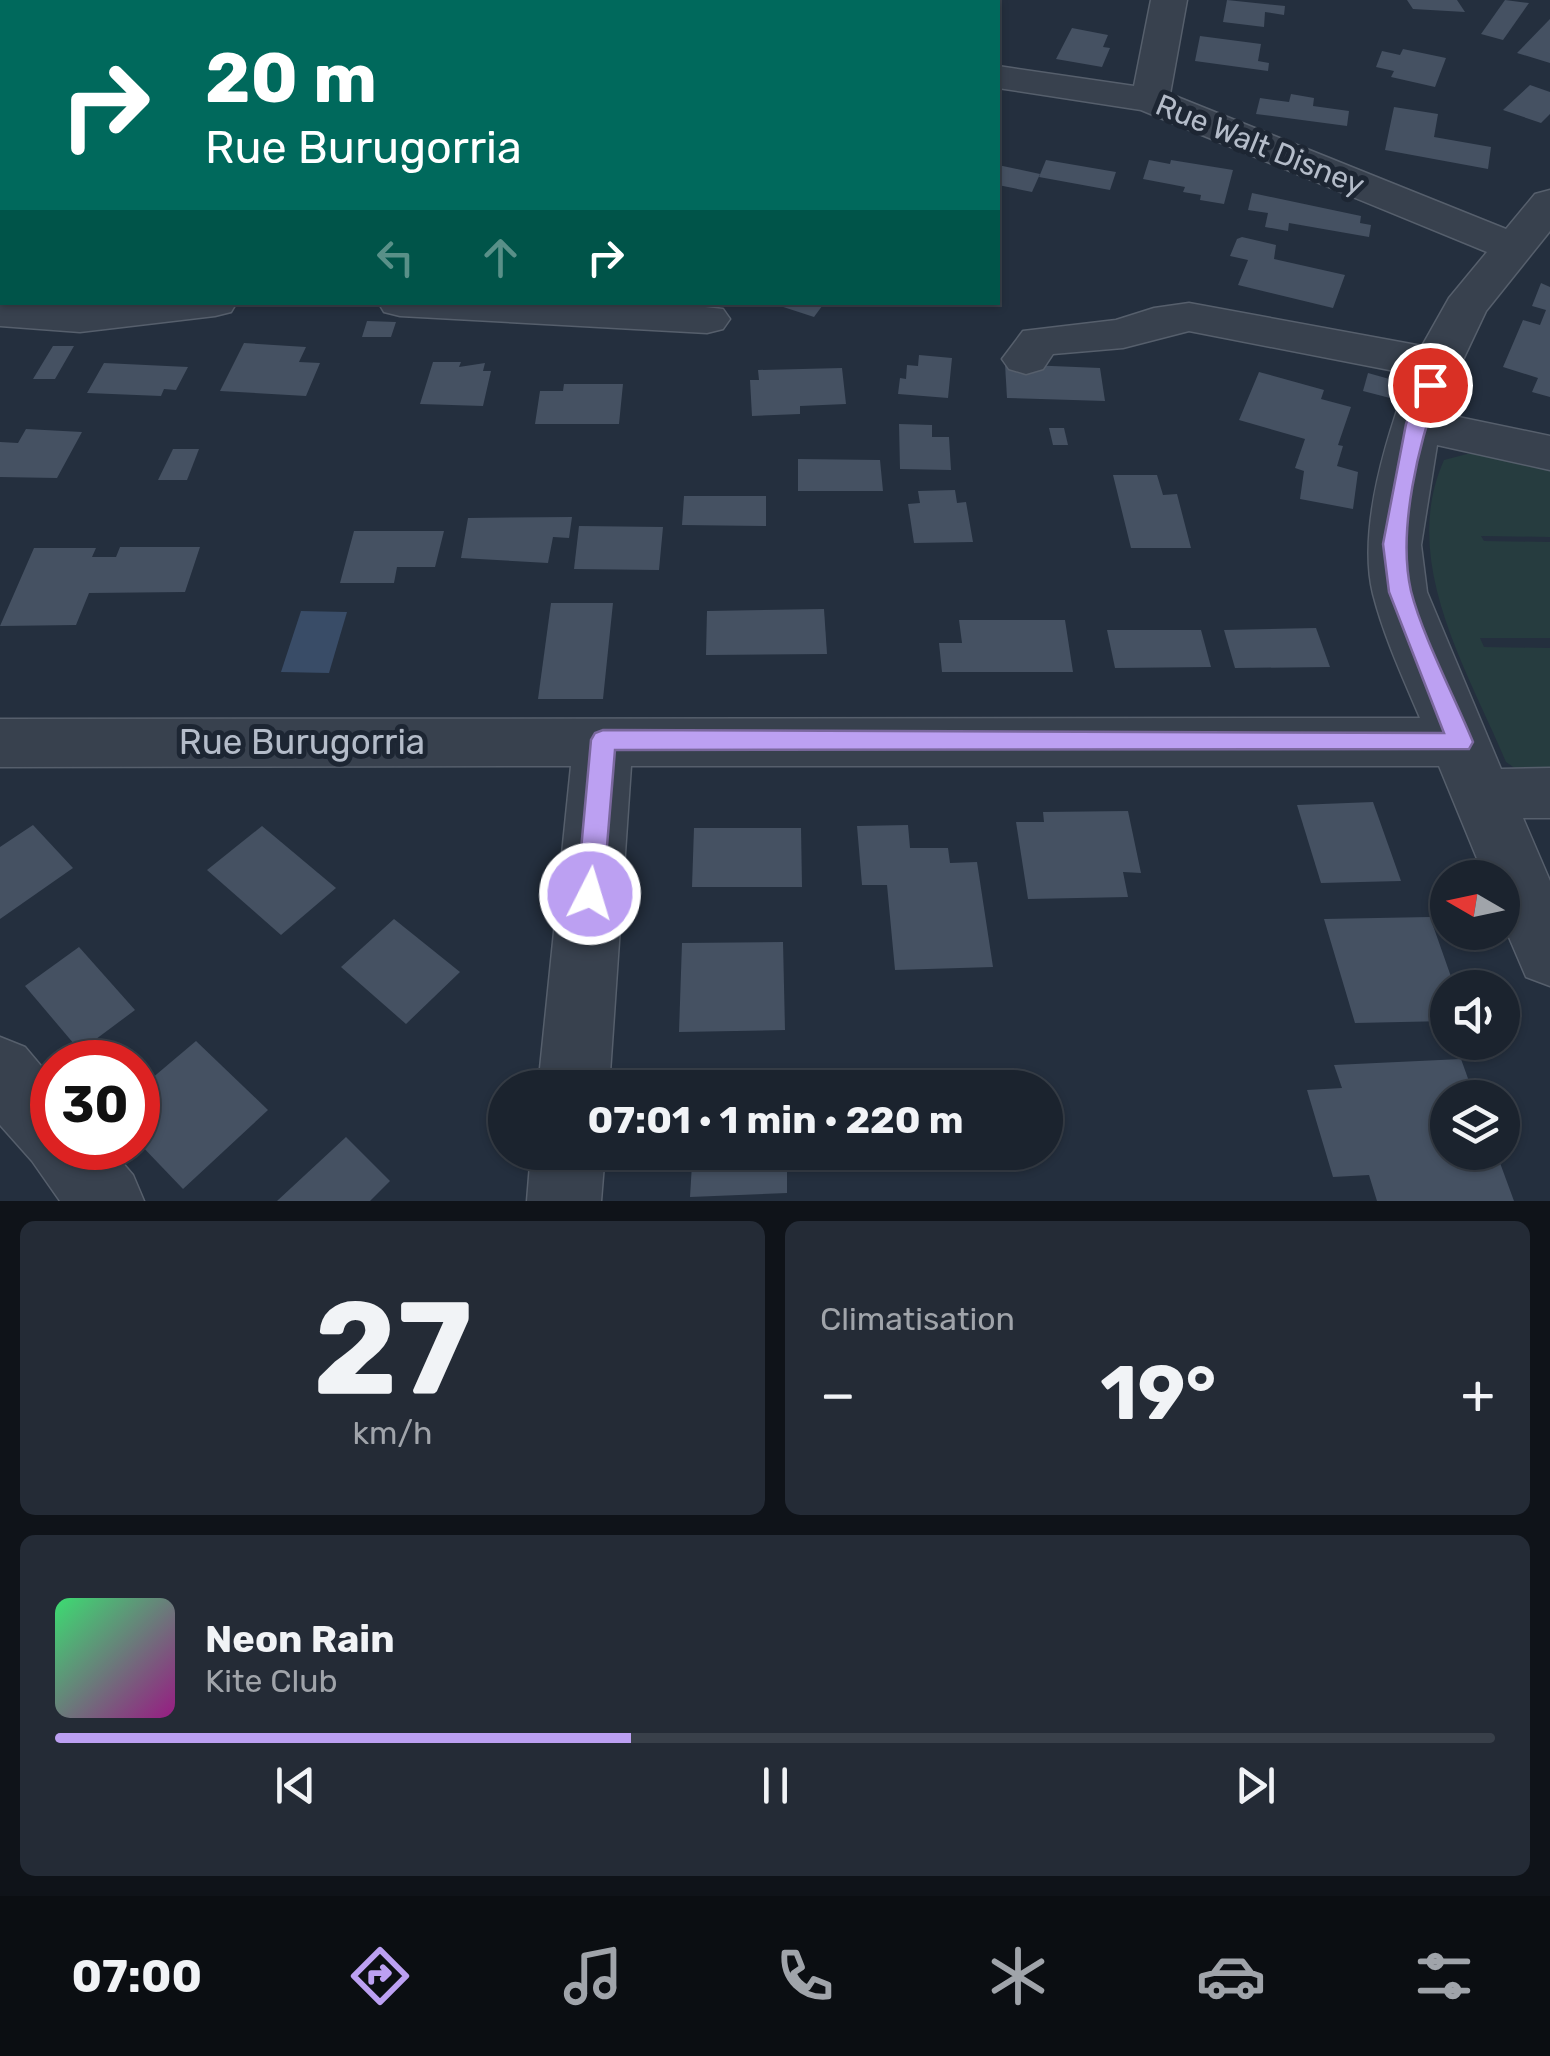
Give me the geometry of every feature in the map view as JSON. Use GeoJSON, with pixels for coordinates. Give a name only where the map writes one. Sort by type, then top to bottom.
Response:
{"type":"FeatureCollection","features":[{"type":"Feature","properties":{"kind":"street"},"geometry":{"type":"LineString","coordinates":[[1150,100],[1169,0]]}},
{"type":"Feature","properties":{"kind":"street","name":"Rue Walt Disney"},"geometry":{"type":"LineString","coordinates":[[1000,77],[1150,100],[1513,247]]}},
{"type":"Feature","properties":{"kind":"street"},"geometry":{"type":"LineString","coordinates":[[1550,202],[1465,308],[1437,364],[1416,424],[1394,544],[1400,592],[1550,956]]}},
{"type":"Feature","properties":{"kind":"street"},"geometry":{"type":"LineString","coordinates":[[0,312],[80,318],[190,305]]}},
{"type":"Feature","properties":{"kind":"street"},"geometry":{"type":"LineString","coordinates":[[454,305],[706,319]]}},
{"type":"Feature","properties":{"kind":"street"},"geometry":{"type":"LineString","coordinates":[[1026,359],[1039,341],[1123,334],[1154,322],[1189,318],[1437,364]]}},
{"type":"Feature","properties":{"kind":"street"},"geometry":{"type":"LineString","coordinates":[[1416,424],[1550,453]]}},
{"type":"Feature","properties":{"kind":"street"},"geometry":{"type":"LineString","coordinates":[[575,1070],[603,740]]}},
{"type":"Feature","properties":{"kind":"street","name":"Rue Burugorria"},"geometry":{"type":"LineString","coordinates":[[0,744],[603,740],[1473,768],[1550,793]]}},
{"type":"Feature","properties":{"kind":"street"},"geometry":{"type":"LineString","coordinates":[[0,1070],[30,1107]]}},
{"type":"Feature","properties":{"kind":"street"},"geometry":{"type":"LineString","coordinates":[[81,1170],[107,1201]]}},
{"type":"Feature","properties":{"kind":"street"},"geometry":{"type":"LineString","coordinates":[[564,1201],[567,1170]]}},
{"type":"Feature","properties":{"kind":"green space"},"geometry":{"type":"Polygon","coordinates":[[[1467,454],[1493,454],[1550,468],[1550,537],[1481,536],[1484,541],[1550,542],[1550,638],[1480,638],[1484,647],[1550,648],[1550,771],[1519,771],[1506,762],[1444,614],[1429,537],[1432,498],[1444,460],[1467,454]]]}},
{"type":"Feature","properties":{"kind":"water"},"geometry":{"type":"Polygon","coordinates":[[[301,611],[347,612],[329,673],[281,672],[301,611]]]}},
{"type":"Feature","properties":{"kind":"building"},"geometry":{"type":"Polygon","coordinates":[[[1227,0],[1285,6],[1284,15],[1265,12],[1264,27],[1223,22],[1227,0]]]}},
{"type":"Feature","properties":{"kind":"building"},"geometry":{"type":"Polygon","coordinates":[[[1407,0],[1457,0],[1465,12],[1413,9],[1407,0]]]}},
{"type":"Feature","properties":{"kind":"building"},"geometry":{"type":"Polygon","coordinates":[[[1505,0],[1529,3],[1503,40],[1481,34],[1505,0]]]}},
{"type":"Feature","properties":{"kind":"building"},"geometry":{"type":"Polygon","coordinates":[[[1550,19],[1550,63],[1517,53],[1550,19]]]}},
{"type":"Feature","properties":{"kind":"building"},"geometry":{"type":"Polygon","coordinates":[[[1072,28],[1108,35],[1103,47],[1110,48],[1102,67],[1056,59],[1072,28]]]}},
{"type":"Feature","properties":{"kind":"building"},"geometry":{"type":"Polygon","coordinates":[[[1200,36],[1261,44],[1258,61],[1269,63],[1268,71],[1195,61],[1200,36]]]}},
{"type":"Feature","properties":{"kind":"building"},"geometry":{"type":"Polygon","coordinates":[[[1403,49],[1446,58],[1435,87],[1391,77],[1394,71],[1376,67],[1382,51],[1400,55],[1403,49]]]}},
{"type":"Feature","properties":{"kind":"building"},"geometry":{"type":"Polygon","coordinates":[[[1530,85],[1550,92],[1550,114],[1541,123],[1503,110],[1530,85]]]}},
{"type":"Feature","properties":{"kind":"building"},"geometry":{"type":"Polygon","coordinates":[[[1291,94],[1314,98],[1313,106],[1349,111],[1347,126],[1256,114],[1260,98],[1289,102],[1291,94]]]}},
{"type":"Feature","properties":{"kind":"building"},"geometry":{"type":"Polygon","coordinates":[[[1394,107],[1438,114],[1434,137],[1491,147],[1488,169],[1385,150],[1394,107]]]}},
{"type":"Feature","properties":{"kind":"building"},"geometry":{"type":"Polygon","coordinates":[[[1046,160],[1116,172],[1110,190],[1039,177],[1046,160]]]}},
{"type":"Feature","properties":{"kind":"building"},"geometry":{"type":"Polygon","coordinates":[[[1149,160],[1233,170],[1224,204],[1200,200],[1201,195],[1183,192],[1185,187],[1143,179],[1149,160]]]}},
{"type":"Feature","properties":{"kind":"building"},"geometry":{"type":"Polygon","coordinates":[[[1000,165],[1040,174],[1032,192],[1000,185],[1000,165]]]}},
{"type":"Feature","properties":{"kind":"building"},"geometry":{"type":"Polygon","coordinates":[[[1252,193],[1361,216],[1360,223],[1371,225],[1369,237],[1289,223],[1288,231],[1265,227],[1268,213],[1248,210],[1252,193]]]}},
{"type":"Feature","properties":{"kind":"building"},"geometry":{"type":"Polygon","coordinates":[[[1237,239],[1276,245],[1274,259],[1345,275],[1333,308],[1238,285],[1248,260],[1230,256],[1237,239]]]}},
{"type":"Feature","properties":{"kind":"building"},"geometry":{"type":"Polygon","coordinates":[[[1541,283],[1550,287],[1550,397],[1532,392],[1538,378],[1503,367],[1523,320],[1540,325],[1546,310],[1532,306],[1541,283]]]}},
{"type":"Feature","properties":{"kind":"building"},"geometry":{"type":"Polygon","coordinates":[[[777,305],[823,305],[814,317],[777,305]]]}},
{"type":"Feature","properties":{"kind":"building"},"geometry":{"type":"Polygon","coordinates":[[[367,321],[396,322],[391,337],[362,337],[367,321]]]}},
{"type":"Feature","properties":{"kind":"building"},"geometry":{"type":"Polygon","coordinates":[[[244,343],[306,347],[299,362],[320,363],[306,396],[220,391],[244,343]]]}},
{"type":"Feature","properties":{"kind":"building"},"geometry":{"type":"Polygon","coordinates":[[[53,346],[74,346],[55,379],[33,379],[53,346]]]}},
{"type":"Feature","properties":{"kind":"building"},"geometry":{"type":"Polygon","coordinates":[[[919,355],[952,358],[948,398],[898,394],[900,378],[906,379],[907,365],[918,366],[919,355]]]}},
{"type":"Feature","properties":{"kind":"building"},"geometry":{"type":"Polygon","coordinates":[[[433,362],[461,362],[459,367],[485,363],[483,371],[491,371],[483,406],[420,404],[433,362]]]}},
{"type":"Feature","properties":{"kind":"building"},"geometry":{"type":"Polygon","coordinates":[[[104,363],[188,367],[176,390],[164,389],[161,396],[87,393],[104,363]]]}},
{"type":"Feature","properties":{"kind":"building"},"geometry":{"type":"Polygon","coordinates":[[[1005,364],[1100,368],[1105,401],[1007,398],[1005,364]]]}},
{"type":"Feature","properties":{"kind":"building"},"geometry":{"type":"Polygon","coordinates":[[[842,368],[846,404],[800,406],[800,414],[752,416],[750,380],[759,380],[758,370],[842,368]]]}},
{"type":"Feature","properties":{"kind":"building"},"geometry":{"type":"Polygon","coordinates":[[[1259,372],[1324,390],[1321,399],[1351,407],[1338,445],[1343,446],[1337,466],[1358,472],[1353,509],[1300,499],[1304,471],[1295,468],[1305,439],[1239,420],[1259,372]]]}},
{"type":"Feature","properties":{"kind":"building"},"geometry":{"type":"Polygon","coordinates":[[[1368,373],[1396,383],[1390,398],[1363,391],[1368,373]]]}},
{"type":"Feature","properties":{"kind":"building"},"geometry":{"type":"Polygon","coordinates":[[[564,384],[623,384],[619,424],[535,424],[540,391],[563,391],[564,384]]]}},
{"type":"Feature","properties":{"kind":"building"},"geometry":{"type":"Polygon","coordinates":[[[899,424],[932,425],[932,437],[949,437],[951,470],[900,469],[899,424]]]}},
{"type":"Feature","properties":{"kind":"building"},"geometry":{"type":"Polygon","coordinates":[[[1049,428],[1064,428],[1068,445],[1053,445],[1049,428]]]}},
{"type":"Feature","properties":{"kind":"building"},"geometry":{"type":"Polygon","coordinates":[[[26,429],[82,432],[57,478],[0,477],[0,442],[18,443],[26,429]]]}},
{"type":"Feature","properties":{"kind":"building"},"geometry":{"type":"Polygon","coordinates":[[[173,449],[199,449],[187,480],[158,480],[173,449]]]}},
{"type":"Feature","properties":{"kind":"building"},"geometry":{"type":"Polygon","coordinates":[[[798,459],[880,460],[883,491],[798,491],[798,459]]]}},
{"type":"Feature","properties":{"kind":"building"},"geometry":{"type":"Polygon","coordinates":[[[1113,475],[1157,475],[1163,495],[1177,494],[1191,548],[1131,548],[1113,475]]]}},
{"type":"Feature","properties":{"kind":"building"},"geometry":{"type":"Polygon","coordinates":[[[955,490],[957,503],[966,502],[973,542],[914,543],[908,504],[920,503],[918,491],[955,490]]]}},
{"type":"Feature","properties":{"kind":"building"},"geometry":{"type":"Polygon","coordinates":[[[684,496],[766,496],[766,526],[682,525],[684,496]]]}},
{"type":"Feature","properties":{"kind":"building"},"geometry":{"type":"Polygon","coordinates":[[[572,517],[569,538],[553,537],[548,563],[461,558],[468,518],[572,517]]]}},
{"type":"Feature","properties":{"kind":"building"},"geometry":{"type":"Polygon","coordinates":[[[579,526],[663,527],[659,570],[574,569],[579,526]]]}},
{"type":"Feature","properties":{"kind":"building"},"geometry":{"type":"Polygon","coordinates":[[[354,531],[444,531],[435,567],[397,567],[394,583],[340,583],[354,531]]]}},
{"type":"Feature","properties":{"kind":"building"},"geometry":{"type":"Polygon","coordinates":[[[120,547],[200,547],[185,592],[89,593],[76,625],[0,626],[34,548],[96,548],[92,557],[116,557],[120,547]]]}},
{"type":"Feature","properties":{"kind":"building"},"geometry":{"type":"Polygon","coordinates":[[[551,603],[613,603],[603,699],[538,699],[551,603]]]}},
{"type":"Feature","properties":{"kind":"building"},"geometry":{"type":"Polygon","coordinates":[[[824,609],[827,654],[706,655],[707,611],[824,609]]]}},
{"type":"Feature","properties":{"kind":"building"},"geometry":{"type":"Polygon","coordinates":[[[959,620],[1065,620],[1073,672],[942,672],[939,643],[962,643],[959,620]]]}},
{"type":"Feature","properties":{"kind":"building"},"geometry":{"type":"Polygon","coordinates":[[[1316,628],[1330,667],[1235,668],[1224,630],[1316,628]]]}},
{"type":"Feature","properties":{"kind":"building"},"geometry":{"type":"Polygon","coordinates":[[[1107,630],[1201,630],[1211,667],[1115,668],[1107,630]]]}},
{"type":"Feature","properties":{"kind":"building"},"geometry":{"type":"Polygon","coordinates":[[[1373,802],[1401,881],[1321,883],[1297,805],[1373,802]]]}},
{"type":"Feature","properties":{"kind":"building"},"geometry":{"type":"Polygon","coordinates":[[[1128,811],[1141,873],[1123,872],[1128,897],[1028,899],[1016,822],[1044,822],[1043,812],[1128,811]]]}},
{"type":"Feature","properties":{"kind":"building"},"geometry":{"type":"Polygon","coordinates":[[[33,825],[73,868],[0,919],[0,847],[33,825]]]}},
{"type":"Feature","properties":{"kind":"building"},"geometry":{"type":"Polygon","coordinates":[[[908,825],[910,848],[948,848],[950,863],[977,862],[993,967],[895,970],[887,885],[862,885],[857,826],[908,825]]]}},
{"type":"Feature","properties":{"kind":"building"},"geometry":{"type":"Polygon","coordinates":[[[262,826],[336,888],[281,935],[207,870],[262,826]]]}},
{"type":"Feature","properties":{"kind":"building"},"geometry":{"type":"Polygon","coordinates":[[[694,828],[801,828],[802,887],[692,887],[694,828]]]}},
{"type":"Feature","properties":{"kind":"building"},"geometry":{"type":"Polygon","coordinates":[[[1430,917],[1430,950],[1442,950],[1449,970],[1430,970],[1430,1021],[1355,1023],[1324,919],[1430,917]]]}},
{"type":"Feature","properties":{"kind":"building"},"geometry":{"type":"Polygon","coordinates":[[[394,919],[460,972],[406,1024],[341,967],[394,919]]]}},
{"type":"Feature","properties":{"kind":"building"},"geometry":{"type":"Polygon","coordinates":[[[783,942],[785,1030],[679,1032],[682,943],[783,942]]]}},
{"type":"Feature","properties":{"kind":"building"},"geometry":{"type":"Polygon","coordinates":[[[79,947],[135,1010],[95,1040],[71,1040],[25,986],[79,947]]]}},
{"type":"Feature","properties":{"kind":"building"},"geometry":{"type":"Polygon","coordinates":[[[196,1041],[268,1110],[183,1189],[160,1165],[160,1071],[196,1041]]]}},
{"type":"Feature","properties":{"kind":"building"},"geometry":{"type":"Polygon","coordinates":[[[1461,1060],[1469,1080],[1430,1080],[1430,1170],[1503,1170],[1514,1201],[1377,1201],[1369,1175],[1333,1177],[1307,1090],[1342,1088],[1334,1065],[1461,1060]]]}},
{"type":"Feature","properties":{"kind":"building"},"geometry":{"type":"Polygon","coordinates":[[[346,1137],[390,1181],[370,1201],[277,1201],[346,1137]]]}},
{"type":"Feature","properties":{"kind":"building"},"geometry":{"type":"Polygon","coordinates":[[[692,1170],[787,1170],[787,1193],[690,1197],[692,1170]]]}},
{"type":"Feature","properties":{"kind":"route"},"geometry":{"type":"LineString","coordinates":[[590,894],[603,740],[1460,742],[1400,592],[1394,544],[1416,424],[1430,385]]}}]}
